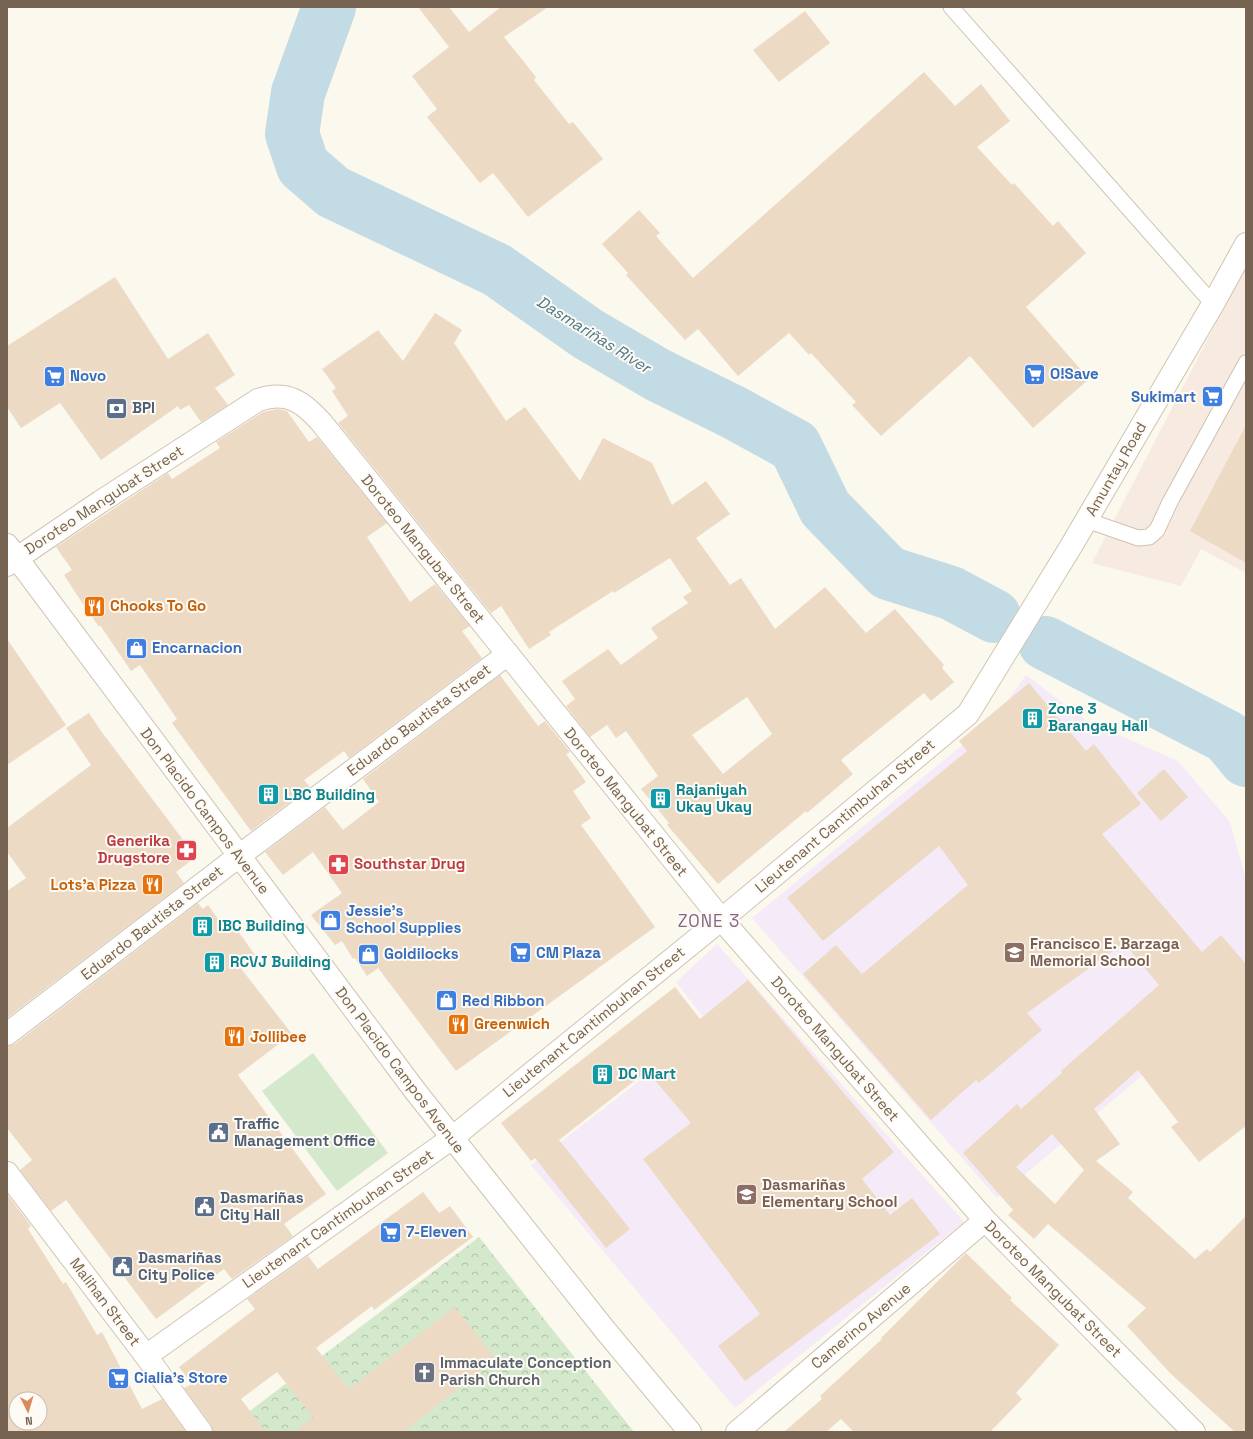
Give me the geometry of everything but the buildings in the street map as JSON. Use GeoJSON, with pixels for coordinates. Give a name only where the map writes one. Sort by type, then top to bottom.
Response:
{"type":"FeatureCollection","features":[{"type":"Feature","properties":{"kind":"street","name":"Amuntay Road"},"geometry":{"type":"LineString","coordinates":[[1070,548],[1213,304],[1246,244]]}},
{"type":"Feature","properties":{"kind":"street","name":"Doroteo Mangubat Street"},"geometry":{"type":"LineString","coordinates":[[10,556],[100,502],[258,400],[269,396],[280,396],[295,400],[309,409],[322,422],[721,919],[985,1220],[1194,1432]]}},
{"type":"Feature","properties":{"kind":"street","name":"Lieutenant Cantimbuhan Street"},"geometry":{"type":"LineString","coordinates":[[146,1356],[452,1138],[721,919],[968,714],[1070,548]]}},
{"type":"Feature","properties":{"kind":"street","name":"Don Placido Campos Avenue"},"geometry":{"type":"LineString","coordinates":[[10,556],[452,1138],[605,1330],[690,1432]]}},
{"type":"Feature","properties":{"kind":"street","name":"Eduardo Bautista Street"},"geometry":{"type":"LineString","coordinates":[[7,1034],[239,856],[508,654]]}},
{"type":"Feature","properties":{"kind":"street","name":"Malihan Street"},"geometry":{"type":"LineString","coordinates":[[7,1173],[146,1356],[201,1432]]}},
{"type":"Feature","properties":{"kind":"street","name":"Camerino Avenue"},"geometry":{"type":"LineString","coordinates":[[737,1432],[985,1220]]}},
{"type":"Feature","properties":{"kind":"lane"},"geometry":{"type":"LineString","coordinates":[[951,7],[1213,304]]}},
{"type":"Feature","properties":{"kind":"lane"},"geometry":{"type":"LineString","coordinates":[[1086,520],[1138,538],[1149,537],[1157,530],[1170,502],[1246,363]]}},
{"type":"Feature","properties":{"kind":"shaded area","name":"Sukimart"},"geometry":{"type":"Polygon","coordinates":[[[1246,265],[1246,573],[1201,549],[1181,586],[1092,563],[1246,265]]]}},
{"type":"Feature","properties":{"kind":"shaded area","name":"Francisco E. Barzaga Memorial School"},"geometry":{"type":"Polygon","coordinates":[[[1026,675],[1085,720],[1178,761],[1230,822],[1246,880],[1246,988],[997,1198],[752,918],[994,719],[1026,675]]]}},
{"type":"Feature","properties":{"kind":"shaded area","name":"Dasmariñas Elementary School"},"geometry":{"type":"Polygon","coordinates":[[[717,944],[964,1222],[735,1408],[531,1165],[710,1026],[676,982],[717,944]]]}},
{"type":"Feature","properties":{"kind":"green space"},"geometry":{"type":"Polygon","coordinates":[[[313,1053],[388,1153],[337,1191],[262,1091],[313,1053]]]}},
{"type":"Feature","properties":{"kind":"green space"},"geometry":{"type":"Polygon","coordinates":[[[479,1237],[634,1432],[222,1432],[479,1237]]]}},
{"type":"Feature","properties":{"kind":"waterway","name":"Dasmariñas River"},"geometry":{"type":"LineString","coordinates":[[329,7],[298,93],[292,134],[303,166],[333,192],[497,270],[588,334],[658,375],[735,413],[795,446],[825,508],[888,573],[951,593],[994,616]]}},
{"type":"Feature","properties":{"kind":"waterway","name":"Dasmariñas River"},"geometry":{"type":"LineString","coordinates":[[1045,643],[1227,737],[1246,760]]}},
{"type":"Feature","properties":{"kind":"place","name":"O!Save"},"geometry":{"type":"Point","coordinates":[1035,374]}},
{"type":"Feature","properties":{"kind":"place","name":"Novo"},"geometry":{"type":"Point","coordinates":[54,376]}},
{"type":"Feature","properties":{"kind":"place","name":"Sukimart"},"geometry":{"type":"Point","coordinates":[1212,397]}},
{"type":"Feature","properties":{"kind":"place","name":"BPI"},"geometry":{"type":"Point","coordinates":[117,408]}},
{"type":"Feature","properties":{"kind":"place","name":"Chooks To Go"},"geometry":{"type":"Point","coordinates":[95,606]}},
{"type":"Feature","properties":{"kind":"place","name":"Encarnacion"},"geometry":{"type":"Point","coordinates":[137,648]}},
{"type":"Feature","properties":{"kind":"place","name":"Zone 3 Barangay Hall"},"geometry":{"type":"Point","coordinates":[1032,718]}},
{"type":"Feature","properties":{"kind":"place","name":"LBC Building"},"geometry":{"type":"Point","coordinates":[269,795]}},
{"type":"Feature","properties":{"kind":"place","name":"Rajaniyah Ukay Ukay"},"geometry":{"type":"Point","coordinates":[661,799]}},
{"type":"Feature","properties":{"kind":"place","name":"Generika Drugstore"},"geometry":{"type":"Point","coordinates":[186,850]}},
{"type":"Feature","properties":{"kind":"place","name":"Southstar Drug"},"geometry":{"type":"Point","coordinates":[339,864]}},
{"type":"Feature","properties":{"kind":"place","name":"Lots'a Pizza"},"geometry":{"type":"Point","coordinates":[152,885]}},
{"type":"Feature","properties":{"kind":"place","name":"Jessie's School Supplies"},"geometry":{"type":"Point","coordinates":[331,920]}},
{"type":"Feature","properties":{"kind":"place","name":"IBC Building"},"geometry":{"type":"Point","coordinates":[202,926]}},
{"type":"Feature","properties":{"kind":"place","name":"CM Plaza"},"geometry":{"type":"Point","coordinates":[521,953]}},
{"type":"Feature","properties":{"kind":"place","name":"Francisco E. Barzaga Memorial School"},"geometry":{"type":"Point","coordinates":[1014,953]}},
{"type":"Feature","properties":{"kind":"place","name":"Goldilocks"},"geometry":{"type":"Point","coordinates":[368,954]}},
{"type":"Feature","properties":{"kind":"place","name":"RCVJ Building"},"geometry":{"type":"Point","coordinates":[215,962]}},
{"type":"Feature","properties":{"kind":"place","name":"Red Ribbon"},"geometry":{"type":"Point","coordinates":[446,1001]}},
{"type":"Feature","properties":{"kind":"place","name":"Greenwich"},"geometry":{"type":"Point","coordinates":[459,1024]}},
{"type":"Feature","properties":{"kind":"place","name":"Jollibee"},"geometry":{"type":"Point","coordinates":[235,1037]}},
{"type":"Feature","properties":{"kind":"place","name":"DC Mart"},"geometry":{"type":"Point","coordinates":[603,1074]}},
{"type":"Feature","properties":{"kind":"place","name":"Traffic Management Office"},"geometry":{"type":"Point","coordinates":[218,1133]}},
{"type":"Feature","properties":{"kind":"place","name":"Dasmariñas Elementary School"},"geometry":{"type":"Point","coordinates":[746,1194]}},
{"type":"Feature","properties":{"kind":"place","name":"Dasmariñas City Hall"},"geometry":{"type":"Point","coordinates":[204,1207]}},
{"type":"Feature","properties":{"kind":"place","name":"7-Eleven"},"geometry":{"type":"Point","coordinates":[391,1232]}},
{"type":"Feature","properties":{"kind":"place","name":"Dasmariñas City Police"},"geometry":{"type":"Point","coordinates":[122,1267]}},
{"type":"Feature","properties":{"kind":"place","name":"Immaculate Conception Parish Church"},"geometry":{"type":"Point","coordinates":[425,1372]}},
{"type":"Feature","properties":{"kind":"place","name":"Cialia's Store"},"geometry":{"type":"Point","coordinates":[118,1378]}},
{"type":"Feature","properties":{"kind":"district","name":"ZONE 3"},"geometry":{"type":"Point","coordinates":[709,921]}}]}
